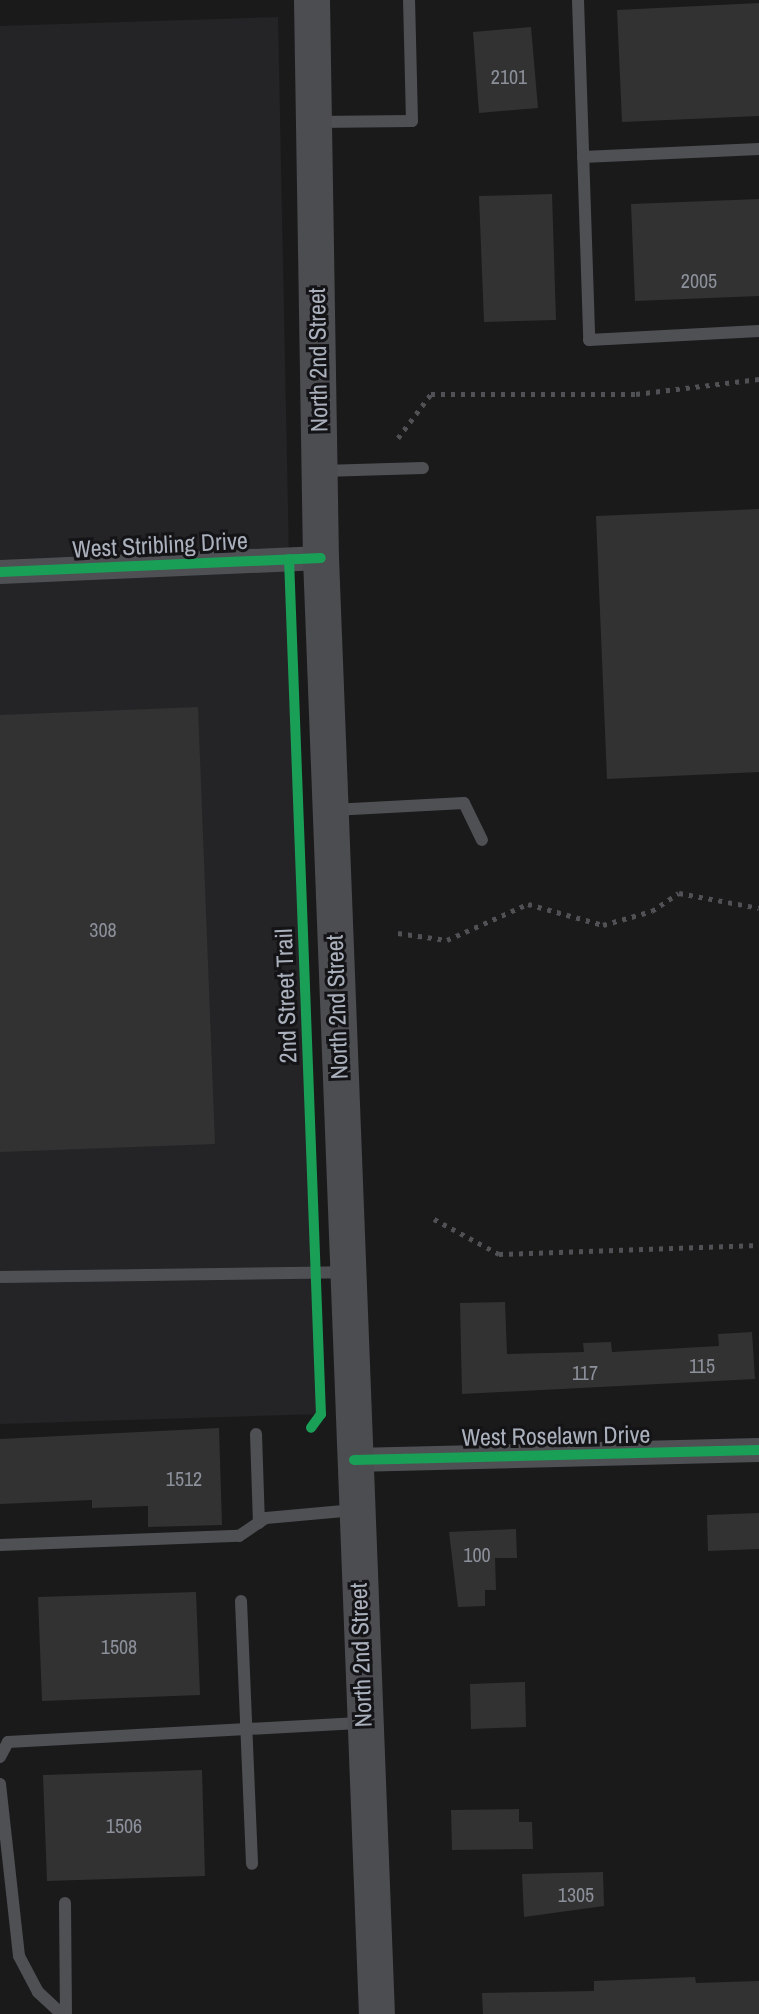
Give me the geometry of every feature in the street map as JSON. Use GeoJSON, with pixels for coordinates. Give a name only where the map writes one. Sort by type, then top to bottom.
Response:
{"type":"FeatureCollection","features":[{"type":"Feature","properties":{"kind":"main road","name":"North 2nd Street"},"geometry":{"type":"LineString","coordinates":[[312,0],[321,558],[363,1723],[377,2014]]}},
{"type":"Feature","properties":{"kind":"street","name":"West Stribling Drive"},"geometry":{"type":"LineString","coordinates":[[0,572],[321,558]]}},
{"type":"Feature","properties":{"kind":"street","name":"West Roselawn Drive"},"geometry":{"type":"LineString","coordinates":[[354,1460],[759,1450]]}},
{"type":"Feature","properties":{"kind":"lane"},"geometry":{"type":"LineString","coordinates":[[314,122],[412,121],[409,0]]}},
{"type":"Feature","properties":{"kind":"lane"},"geometry":{"type":"LineString","coordinates":[[578,0],[589,340],[759,331]]}},
{"type":"Feature","properties":{"kind":"lane"},"geometry":{"type":"LineString","coordinates":[[583,157],[759,149]]}},
{"type":"Feature","properties":{"kind":"lane"},"geometry":{"type":"LineString","coordinates":[[319,471],[423,468]]}},
{"type":"Feature","properties":{"kind":"lane"},"geometry":{"type":"LineString","coordinates":[[330,811],[464,803],[482,840]]}},
{"type":"Feature","properties":{"kind":"lane"},"geometry":{"type":"LineString","coordinates":[[0,1277],[347,1272]]}},
{"type":"Feature","properties":{"kind":"lane"},"geometry":{"type":"LineString","coordinates":[[256,1434],[259,1523]]}},
{"type":"Feature","properties":{"kind":"lane"},"geometry":{"type":"LineString","coordinates":[[0,1545],[239,1536],[259,1523],[355,1510]]}},
{"type":"Feature","properties":{"kind":"lane"},"geometry":{"type":"LineString","coordinates":[[241,1601],[252,1864]]}},
{"type":"Feature","properties":{"kind":"lane"},"geometry":{"type":"LineString","coordinates":[[0,1757],[4,1739],[363,1723]]}},
{"type":"Feature","properties":{"kind":"lane"},"geometry":{"type":"LineString","coordinates":[[0,1784],[19,1956],[38,1992],[64,2014]]}},
{"type":"Feature","properties":{"kind":"lane"},"geometry":{"type":"LineString","coordinates":[[64,2014],[65,1903]]}},
{"type":"Feature","properties":{"kind":"path"},"geometry":{"type":"LineString","coordinates":[[398,438],[431,394],[636,394],[759,379]]}},
{"type":"Feature","properties":{"kind":"path"},"geometry":{"type":"LineString","coordinates":[[398,933],[447,940],[528,904],[603,925],[652,911],[679,893],[759,908]]}},
{"type":"Feature","properties":{"kind":"path"},"geometry":{"type":"LineString","coordinates":[[434,1219],[499,1254],[759,1245]]}},
{"type":"Feature","properties":{"kind":"shaded area"},"geometry":{"type":"Polygon","coordinates":[[[278,17],[289,559],[321,1414],[0,1424],[0,26],[278,17]]]}},
{"type":"Feature","properties":{"kind":"building"},"geometry":{"type":"Polygon","coordinates":[[[759,3],[759,116],[622,122],[617,10],[759,3]]]}},
{"type":"Feature","properties":{"kind":"building"},"geometry":{"type":"Polygon","coordinates":[[[531,27],[538,108],[479,113],[473,32],[531,27]]]}},
{"type":"Feature","properties":{"kind":"building"},"geometry":{"type":"Polygon","coordinates":[[[552,194],[556,320],[484,322],[479,196],[552,194]]]}},
{"type":"Feature","properties":{"kind":"building"},"geometry":{"type":"Polygon","coordinates":[[[759,199],[759,296],[635,301],[631,204],[759,199]]]}},
{"type":"Feature","properties":{"kind":"building"},"geometry":{"type":"Polygon","coordinates":[[[759,509],[759,772],[607,779],[596,516],[759,509]]]}},
{"type":"Feature","properties":{"kind":"building"},"geometry":{"type":"Polygon","coordinates":[[[198,707],[215,1144],[0,1152],[0,715],[198,707]]]}},
{"type":"Feature","properties":{"kind":"building"},"geometry":{"type":"Polygon","coordinates":[[[505,1302],[507,1354],[584,1352],[583,1343],[611,1342],[612,1352],[719,1346],[718,1334],[752,1332],[755,1379],[462,1394],[460,1303],[505,1302]]]}},
{"type":"Feature","properties":{"kind":"building"},"geometry":{"type":"Polygon","coordinates":[[[219,1428],[222,1525],[148,1527],[148,1506],[92,1508],[92,1500],[0,1504],[0,1439],[219,1428]]]}},
{"type":"Feature","properties":{"kind":"building"},"geometry":{"type":"Polygon","coordinates":[[[759,1513],[759,1549],[708,1551],[707,1515],[759,1513]]]}},
{"type":"Feature","properties":{"kind":"building"},"geometry":{"type":"Polygon","coordinates":[[[516,1529],[517,1558],[495,1558],[496,1590],[485,1590],[485,1606],[458,1607],[449,1532],[516,1529]]]}},
{"type":"Feature","properties":{"kind":"building"},"geometry":{"type":"Polygon","coordinates":[[[196,1592],[200,1695],[42,1701],[38,1597],[196,1592]]]}},
{"type":"Feature","properties":{"kind":"building"},"geometry":{"type":"Polygon","coordinates":[[[525,1682],[526,1727],[471,1729],[470,1684],[525,1682]]]}},
{"type":"Feature","properties":{"kind":"building"},"geometry":{"type":"Polygon","coordinates":[[[202,1770],[205,1876],[47,1881],[43,1775],[202,1770]]]}},
{"type":"Feature","properties":{"kind":"building"},"geometry":{"type":"Polygon","coordinates":[[[519,1809],[519,1822],[532,1822],[533,1849],[452,1850],[451,1810],[519,1809]]]}},
{"type":"Feature","properties":{"kind":"building"},"geometry":{"type":"Polygon","coordinates":[[[603,1872],[604,1906],[524,1917],[522,1874],[603,1872]]]}},
{"type":"Feature","properties":{"kind":"building"},"geometry":{"type":"Polygon","coordinates":[[[695,1977],[696,1983],[759,1981],[759,2014],[483,2014],[482,1993],[594,1991],[594,1981],[695,1977]]]}},
{"type":"Feature","properties":{"kind":"cycle path"},"geometry":{"type":"LineString","coordinates":[[0,572],[321,558]]}},
{"type":"Feature","properties":{"kind":"cycle path","name":"2nd Street Trail"},"geometry":{"type":"LineString","coordinates":[[289,559],[321,1414],[311,1428]]}},
{"type":"Feature","properties":{"kind":"cycle path"},"geometry":{"type":"LineString","coordinates":[[354,1460],[759,1450]]}}]}
